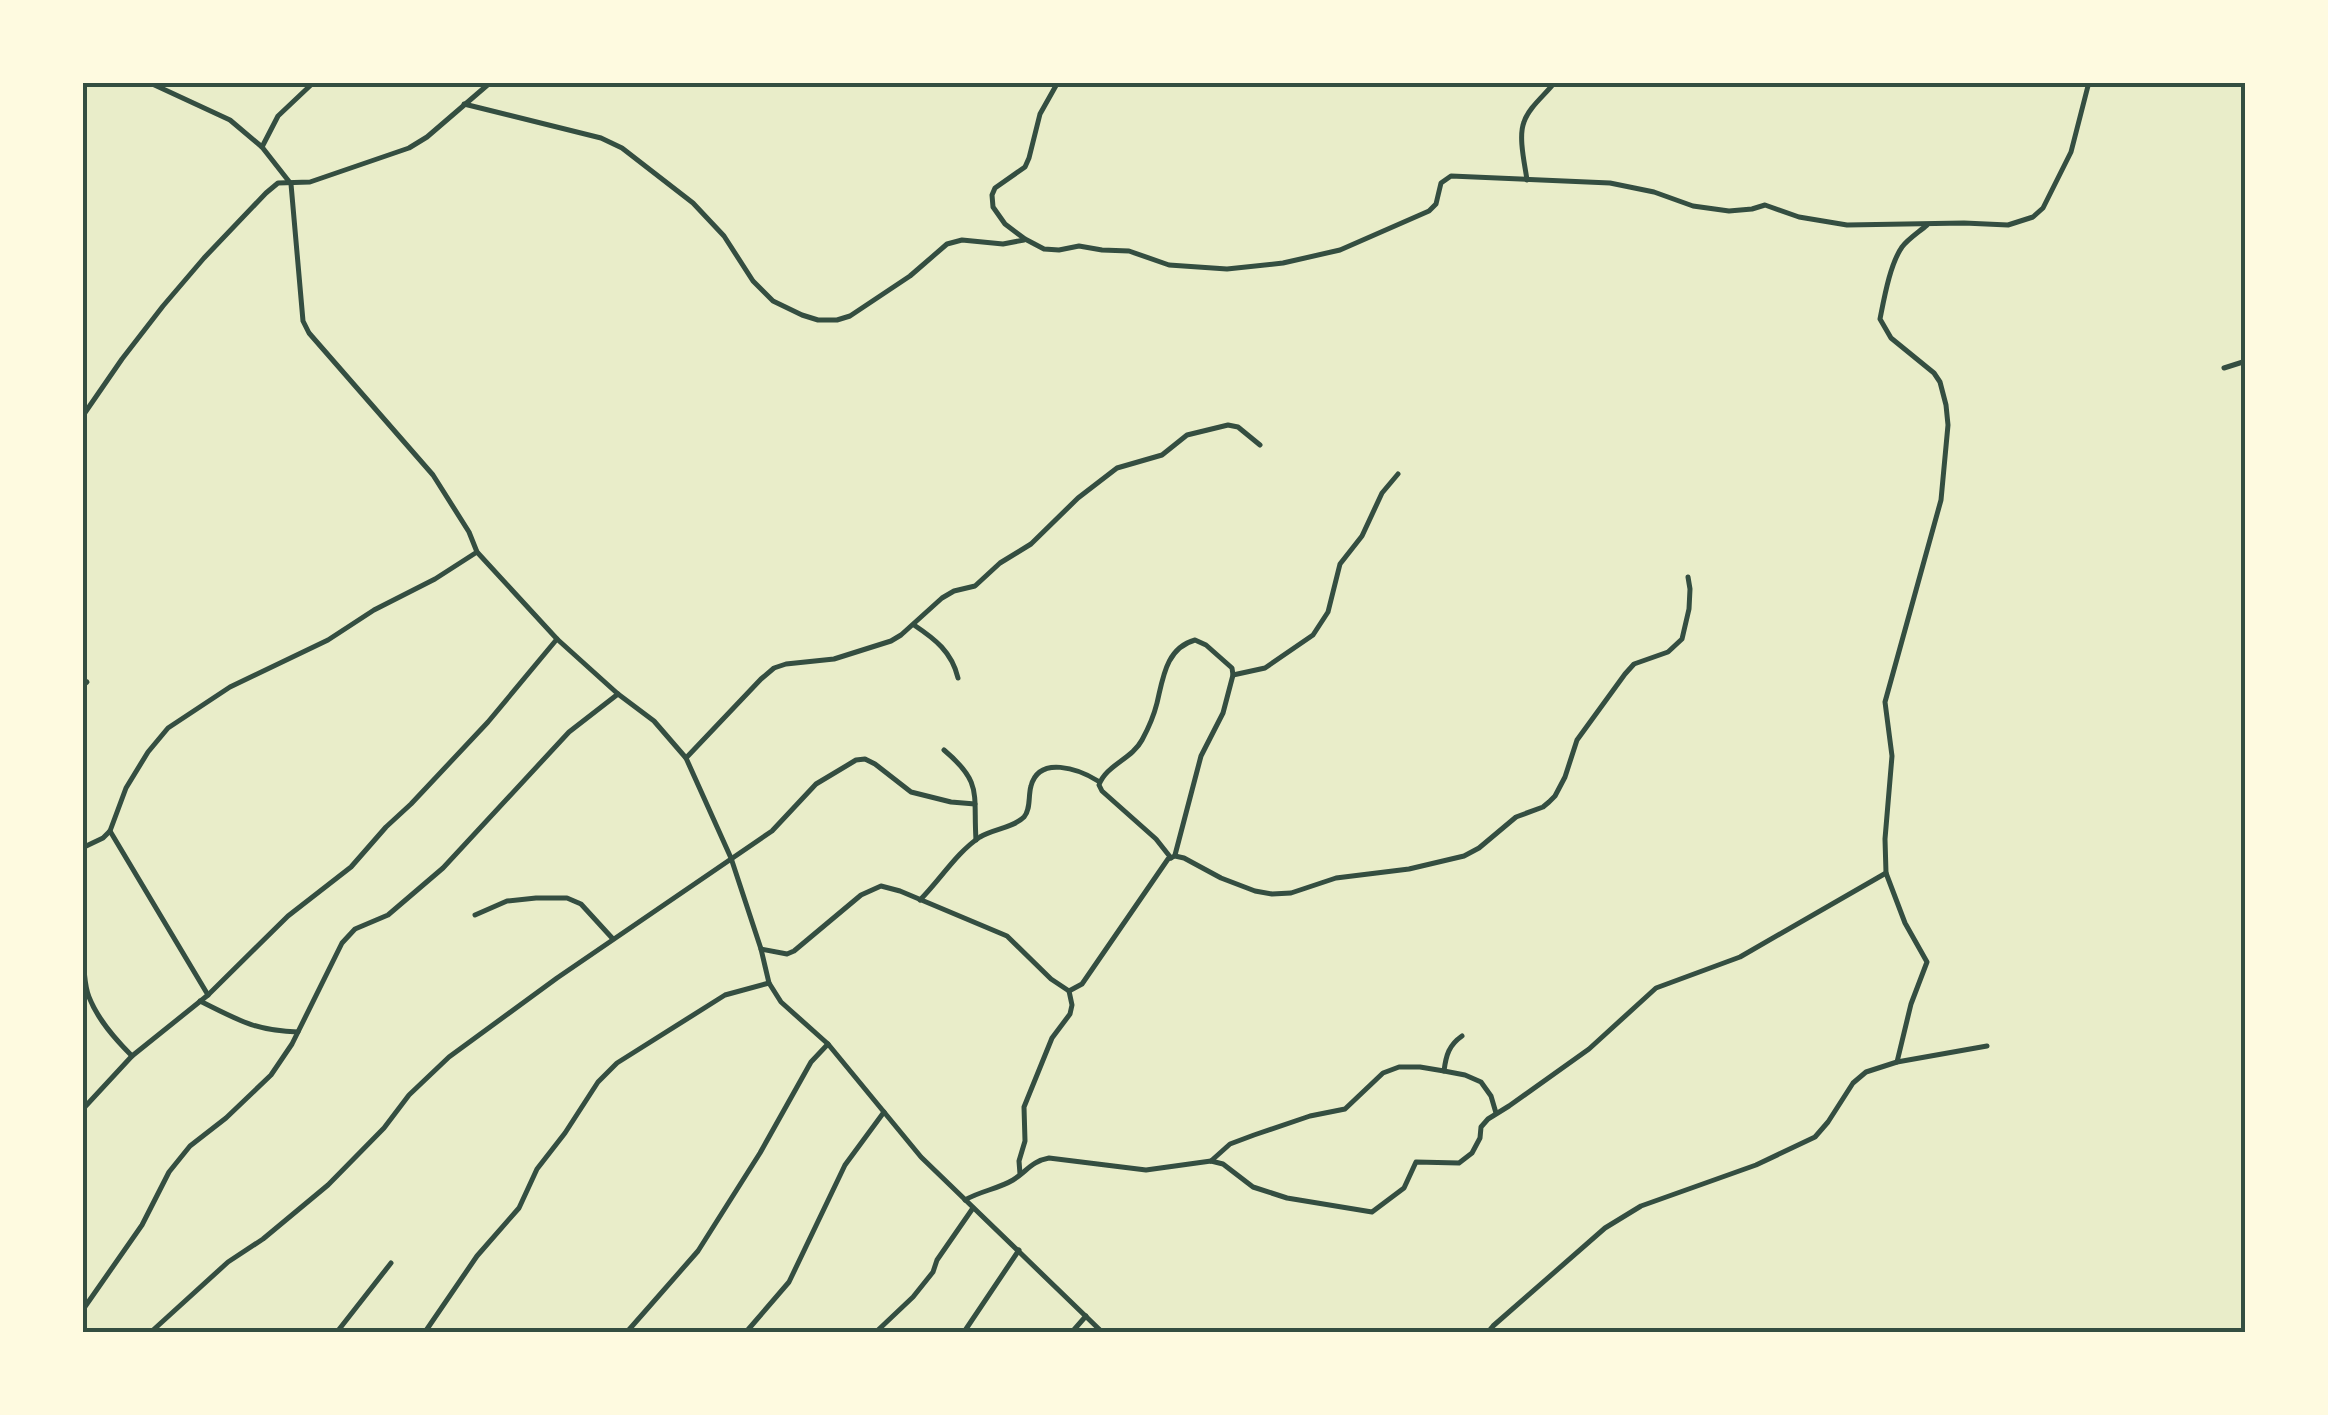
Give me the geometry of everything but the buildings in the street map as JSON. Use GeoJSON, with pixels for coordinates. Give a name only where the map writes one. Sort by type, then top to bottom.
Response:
{"type":"FeatureCollection","features":[{"type":"Feature","properties":{"kind":"street"},"geometry":{"type":"LineString","coordinates":[[148,82],[230,120],[262,147],[291,184],[304,321],[309,332],[433,475],[477,552],[558,639],[654,721],[686,758],[731,858],[769,983],[780,1002],[828,1044],[922,1157],[1102,1332]]}},
{"type":"Feature","properties":{"kind":"street"},"geometry":{"type":"LineString","coordinates":[[262,147],[278,116],[314,82]]}},
{"type":"Feature","properties":{"kind":"street"},"geometry":{"type":"LineString","coordinates":[[82,418],[162,306],[266,193],[278,184],[310,182],[408,148],[427,137],[490,82]]}},
{"type":"Feature","properties":{"kind":"street"},"geometry":{"type":"LineString","coordinates":[[1058,82],[1040,114],[1025,168],[995,188],[992,195],[993,206],[1005,224],[1044,248],[1079,246],[1128,251],[1169,265],[1228,269],[1283,263],[1340,250],[1429,211],[1436,204],[1440,183],[1451,176],[1610,184],[1654,192],[1693,206],[1728,212],[1765,205],[1847,225],[2008,225],[2043,208],[2071,152],[2090,82]]}},
{"type":"Feature","properties":{"kind":"street"},"geometry":{"type":"LineString","coordinates":[[1527,180],[1521,136],[1524,122],[1555,82]]}},
{"type":"Feature","properties":{"kind":"street"},"geometry":{"type":"LineString","coordinates":[[464,104],[601,138],[622,148],[693,203],[724,236],[752,281],[772,301],[818,320],[850,316],[910,276],[948,244],[962,240],[1003,244],[1025,239]]}},
{"type":"Feature","properties":{"kind":"street"},"geometry":{"type":"LineString","coordinates":[[1896,1062],[1927,962],[1905,923],[1886,873],[1892,740],[1885,702],[1942,500],[1948,424],[1940,382],[1891,338],[1880,319],[1898,254],[1928,224]]}},
{"type":"Feature","properties":{"kind":"street"},"geometry":{"type":"LineString","coordinates":[[2224,368],[2246,361]]}},
{"type":"Feature","properties":{"kind":"street"},"geometry":{"type":"LineString","coordinates":[[686,758],[774,668],[834,659],[901,635],[942,598],[975,586],[1000,563],[1031,544],[1116,468],[1162,455],[1187,435],[1228,425],[1238,427],[1260,445]]}},
{"type":"Feature","properties":{"kind":"street"},"geometry":{"type":"LineString","coordinates":[[1232,675],[1265,668],[1314,634],[1328,612],[1340,564],[1362,536],[1382,492],[1398,474]]}},
{"type":"Feature","properties":{"kind":"street"},"geometry":{"type":"LineString","coordinates":[[82,848],[110,831],[126,788],[168,728],[230,687],[328,640],[477,552]]}},
{"type":"Feature","properties":{"kind":"street"},"geometry":{"type":"LineString","coordinates":[[1069,992],[1082,984],[1173,857],[1184,858],[1239,886],[1272,894],[1291,893],[1336,878],[1410,870],[1464,856],[1516,817],[1544,807],[1559,789],[1577,740],[1625,674],[1634,664],[1668,652],[1682,639],[1690,609],[1688,577]]}},
{"type":"Feature","properties":{"kind":"street"},"geometry":{"type":"LineString","coordinates":[[914,625],[945,649],[958,678]]}},
{"type":"Feature","properties":{"kind":"street"},"geometry":{"type":"LineString","coordinates":[[82,1110],[132,1056],[208,995],[288,916],[351,867],[488,722],[558,639]]}},
{"type":"Feature","properties":{"kind":"street"},"geometry":{"type":"LineString","coordinates":[[1099,781],[1139,746],[1156,709],[1166,669],[1181,646],[1198,640],[1232,668],[1224,713],[1201,756],[1173,857]]}},
{"type":"Feature","properties":{"kind":"street"},"geometry":{"type":"LineString","coordinates":[[82,1311],[142,1225],[170,1172],[190,1146],[271,1075],[298,1032],[342,943],[355,929],[388,915],[443,868],[569,732],[618,694]]}},
{"type":"Feature","properties":{"kind":"street"},"geometry":{"type":"LineString","coordinates":[[944,750],[972,779],[976,840]]}},
{"type":"Feature","properties":{"kind":"street"},"geometry":{"type":"LineString","coordinates":[[151,1332],[228,1262],[263,1239],[328,1185],[449,1057],[772,832],[816,784],[856,760],[865,759],[911,792],[974,804]]}},
{"type":"Feature","properties":{"kind":"street"},"geometry":{"type":"LineString","coordinates":[[920,900],[976,840],[1024,817],[1033,779],[1041,770],[1050,768],[1070,768],[1099,781],[1102,791],[1173,857]]}},
{"type":"Feature","properties":{"kind":"street"},"geometry":{"type":"LineString","coordinates":[[110,831],[208,995]]}},
{"type":"Feature","properties":{"kind":"street"},"geometry":{"type":"LineString","coordinates":[[965,1200],[1006,1184],[1038,1160],[1048,1158],[1146,1170],[1211,1161],[1223,1164],[1253,1187],[1288,1198],[1372,1212],[1404,1188],[1416,1162],[1452,1164],[1464,1160],[1477,1146],[1484,1122],[1589,1049],[1656,988],[1740,958],[1886,873]]}},
{"type":"Feature","properties":{"kind":"street"},"geometry":{"type":"LineString","coordinates":[[761,949],[787,954],[794,951],[860,895],[882,886],[1007,936],[1050,979],[1069,992],[1072,1005],[1052,1038],[1024,1107],[1020,1174]]}},
{"type":"Feature","properties":{"kind":"street"},"geometry":{"type":"LineString","coordinates":[[475,915],[507,902],[567,898],[580,904],[613,940]]}},
{"type":"Feature","properties":{"kind":"street"},"geometry":{"type":"LineString","coordinates":[[82,957],[88,994],[101,1020],[132,1056]]}},
{"type":"Feature","properties":{"kind":"street"},"geometry":{"type":"LineString","coordinates":[[425,1332],[477,1256],[519,1208],[548,1151],[565,1133],[598,1082],[618,1063],[725,995],[769,983]]}},
{"type":"Feature","properties":{"kind":"street"},"geometry":{"type":"LineString","coordinates":[[200,1001],[268,1031],[298,1032]]}},
{"type":"Feature","properties":{"kind":"street"},"geometry":{"type":"LineString","coordinates":[[1444,1070],[1448,1051],[1462,1036]]}},
{"type":"Feature","properties":{"kind":"street"},"geometry":{"type":"LineString","coordinates":[[627,1332],[698,1251],[811,1062],[828,1044]]}},
{"type":"Feature","properties":{"kind":"street"},"geometry":{"type":"LineString","coordinates":[[1488,1332],[1606,1228],[1641,1206],[1756,1166],[1815,1137],[1852,1084],[1866,1072],[1896,1062],[1987,1046]]}},
{"type":"Feature","properties":{"kind":"street"},"geometry":{"type":"LineString","coordinates":[[1211,1161],[1230,1144],[1310,1116],[1345,1109],[1389,1070],[1420,1066],[1465,1075],[1481,1082],[1496,1113]]}},
{"type":"Feature","properties":{"kind":"street"},"geometry":{"type":"LineString","coordinates":[[746,1332],[789,1282],[850,1155],[884,1112]]}},
{"type":"Feature","properties":{"kind":"street"},"geometry":{"type":"LineString","coordinates":[[876,1332],[914,1297],[974,1208]]}},
{"type":"Feature","properties":{"kind":"street"},"geometry":{"type":"LineString","coordinates":[[964,1332],[1018,1250]]}},
{"type":"Feature","properties":{"kind":"street"},"geometry":{"type":"LineString","coordinates":[[337,1332],[391,1262]]}},
{"type":"Feature","properties":{"kind":"street"},"geometry":{"type":"LineString","coordinates":[[1072,1332],[1086,1316]]}}]}
